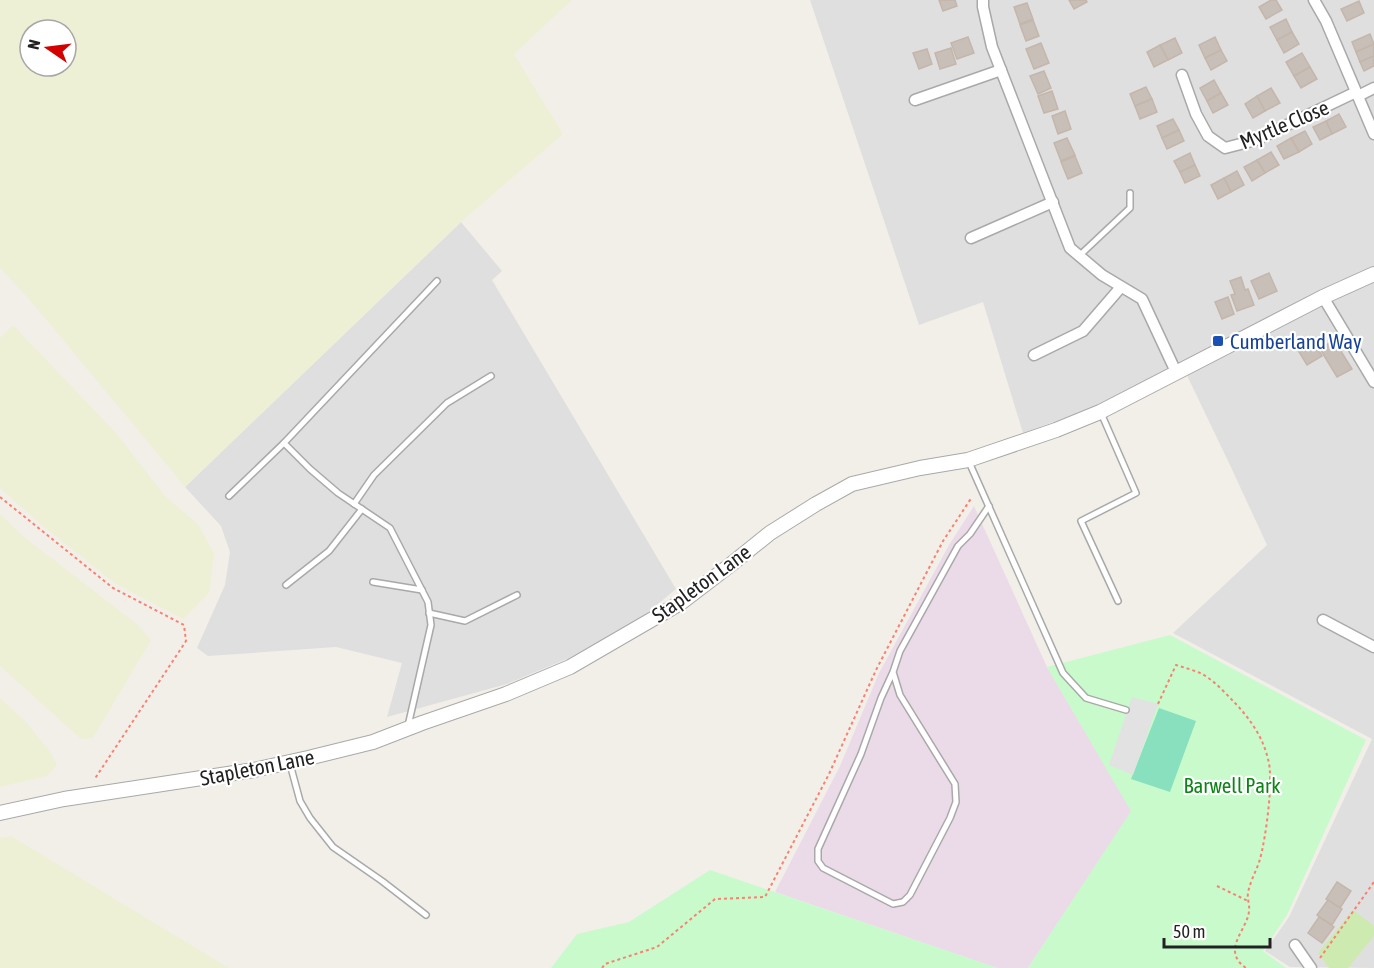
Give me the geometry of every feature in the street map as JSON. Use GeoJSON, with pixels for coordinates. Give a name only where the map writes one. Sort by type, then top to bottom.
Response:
{"type":"FeatureCollection","features":[{"type":"Feature","properties":{"kind":"street"},"geometry":{"type":"LineString","coordinates":[[983,0],[992,47],[1070,248],[1102,275],[1142,300],[1176,372]]}},
{"type":"Feature","properties":{"kind":"street"},"geometry":{"type":"LineString","coordinates":[[1314,0],[1326,21],[1374,134]]}},
{"type":"Feature","properties":{"kind":"street"},"geometry":{"type":"LineString","coordinates":[[915,100],[1001,70]]}},
{"type":"Feature","properties":{"kind":"street","name":"Myrtle Close"},"geometry":{"type":"LineString","coordinates":[[1182,75],[1196,114],[1208,136],[1225,148],[1256,140],[1374,88]]}},
{"type":"Feature","properties":{"kind":"street"},"geometry":{"type":"LineString","coordinates":[[971,238],[1053,202]]}},
{"type":"Feature","properties":{"kind":"street","name":"Stapleton Lane"},"geometry":{"type":"LineString","coordinates":[[0,813],[64,799],[254,770],[290,762],[373,742],[506,694],[570,666],[682,603],[770,533],[852,484],[920,468],[968,460],[1056,430],[1100,412],[1323,297],[1374,274]]}},
{"type":"Feature","properties":{"kind":"street"},"geometry":{"type":"LineString","coordinates":[[1034,356],[1083,331],[1122,287]]}},
{"type":"Feature","properties":{"kind":"street"},"geometry":{"type":"LineString","coordinates":[[1323,297],[1374,382]]}},
{"type":"Feature","properties":{"kind":"street"},"geometry":{"type":"LineString","coordinates":[[1323,620],[1374,647]]}},
{"type":"Feature","properties":{"kind":"street"},"geometry":{"type":"LineString","coordinates":[[1295,945],[1311,968]]}},
{"type":"Feature","properties":{"kind":"lane"},"geometry":{"type":"LineString","coordinates":[[1079,256],[1130,208],[1130,193]]}},
{"type":"Feature","properties":{"kind":"lane"},"geometry":{"type":"LineString","coordinates":[[229,496],[284,443],[437,281]]}},
{"type":"Feature","properties":{"kind":"lane"},"geometry":{"type":"LineString","coordinates":[[354,504],[374,475],[447,403],[491,376]]}},
{"type":"Feature","properties":{"kind":"lane"},"geometry":{"type":"LineString","coordinates":[[1100,412],[1136,494],[1081,521],[1118,601]]}},
{"type":"Feature","properties":{"kind":"lane"},"geometry":{"type":"LineString","coordinates":[[284,443],[338,493],[390,528],[428,602],[431,625],[408,729]]}},
{"type":"Feature","properties":{"kind":"lane"},"geometry":{"type":"LineString","coordinates":[[968,460],[1063,673],[1086,698],[1126,710]]}},
{"type":"Feature","properties":{"kind":"lane"},"geometry":{"type":"LineString","coordinates":[[893,672],[900,694],[955,784],[956,802],[910,895],[903,902],[893,904],[823,868],[818,861],[818,849],[861,754],[900,651],[958,546],[970,534],[989,506]]}},
{"type":"Feature","properties":{"kind":"lane"},"geometry":{"type":"LineString","coordinates":[[286,585],[328,551],[362,509]]}},
{"type":"Feature","properties":{"kind":"lane"},"geometry":{"type":"LineString","coordinates":[[373,582],[422,590]]}},
{"type":"Feature","properties":{"kind":"lane"},"geometry":{"type":"LineString","coordinates":[[429,613],[465,621],[517,595]]}},
{"type":"Feature","properties":{"kind":"lane"},"geometry":{"type":"LineString","coordinates":[[290,762],[300,801],[333,847],[426,915]]}},
{"type":"Feature","properties":{"kind":"path"},"geometry":{"type":"LineString","coordinates":[[602,968],[605,964],[657,947],[715,899],[765,897],[829,774],[876,670],[943,541],[980,485]]}},
{"type":"Feature","properties":{"kind":"path"},"geometry":{"type":"LineString","coordinates":[[0,497],[113,588],[184,625],[186,641],[83,796]]}},
{"type":"Feature","properties":{"kind":"path"},"geometry":{"type":"LineString","coordinates":[[1158,704],[1176,665],[1202,674],[1221,689],[1243,712],[1259,734],[1269,761],[1267,821],[1260,859],[1248,894],[1249,913],[1236,940],[1235,953],[1240,964],[1246,968]]}},
{"type":"Feature","properties":{"kind":"path"},"geometry":{"type":"LineString","coordinates":[[1320,958],[1374,882]]}},
{"type":"Feature","properties":{"kind":"path"},"geometry":{"type":"LineString","coordinates":[[1216,886],[1248,901]]}},
{"type":"Feature","properties":{"kind":"shaded area"},"geometry":{"type":"Polygon","coordinates":[[[810,0],[1374,0],[1374,968],[1290,967],[1265,951],[1289,917],[1372,739],[1173,633],[1267,545],[1181,363],[1089,409],[1023,433],[983,302],[919,325],[810,0]]]}},
{"type":"Feature","properties":{"kind":"shaded area"},"geometry":{"type":"Polygon","coordinates":[[[461,222],[502,271],[492,280],[676,589],[641,618],[569,658],[507,684],[387,717],[402,663],[336,647],[208,656],[197,648],[225,585],[230,552],[221,526],[185,487],[461,222]]]}},
{"type":"Feature","properties":{"kind":"shaded area"},"geometry":{"type":"Polygon","coordinates":[[[974,506],[1047,667],[1132,811],[1028,968],[997,968],[775,892],[840,766],[879,673],[949,545],[974,506]]]}},
{"type":"Feature","properties":{"kind":"shaded area"},"geometry":{"type":"Polygon","coordinates":[[[1132,697],[1158,704],[1133,775],[1109,765],[1132,697]]]}},
{"type":"Feature","properties":{"kind":"green space"},"geometry":{"type":"Polygon","coordinates":[[[0,0],[572,0],[514,54],[563,134],[461,222],[185,487],[28,298],[0,268],[0,0]]]}},
{"type":"Feature","properties":{"kind":"green space"},"geometry":{"type":"Polygon","coordinates":[[[13,325],[117,434],[165,496],[198,524],[214,553],[209,593],[183,619],[116,584],[38,522],[0,488],[0,338],[13,325]]]}},
{"type":"Feature","properties":{"kind":"green space"},"geometry":{"type":"Polygon","coordinates":[[[0,514],[24,537],[137,624],[151,640],[93,738],[81,739],[0,666],[0,514]]]}},
{"type":"Feature","properties":{"kind":"green space","name":"Barwell Park"},"geometry":{"type":"Polygon","coordinates":[[[1170,635],[1366,740],[1287,915],[1263,951],[1286,968],[1028,968],[1131,811],[1047,667],[1170,635]]]}},
{"type":"Feature","properties":{"kind":"green space"},"geometry":{"type":"Polygon","coordinates":[[[0,698],[27,723],[51,753],[57,765],[47,776],[0,787],[0,698]]]}},
{"type":"Feature","properties":{"kind":"green space"},"geometry":{"type":"Polygon","coordinates":[[[1159,708],[1196,721],[1170,792],[1131,779],[1159,708]]]}},
{"type":"Feature","properties":{"kind":"green space"},"geometry":{"type":"Polygon","coordinates":[[[11,836],[229,968],[0,968],[0,838],[11,836]]]}},
{"type":"Feature","properties":{"kind":"green space"},"geometry":{"type":"Polygon","coordinates":[[[710,870],[997,968],[551,968],[577,934],[629,922],[710,870]]]}},
{"type":"Feature","properties":{"kind":"green space"},"geometry":{"type":"Polygon","coordinates":[[[1353,910],[1374,926],[1374,936],[1348,968],[1329,968],[1318,953],[1353,910]]]}},
{"type":"Feature","properties":{"kind":"building"},"geometry":{"type":"Polygon","coordinates":[[[939,0],[955,0],[957,6],[943,11],[939,0]]]}},
{"type":"Feature","properties":{"kind":"building"},"geometry":{"type":"Polygon","coordinates":[[[1069,0],[1086,0],[1087,2],[1074,9],[1069,0]]]}},
{"type":"Feature","properties":{"kind":"building"},"geometry":{"type":"Polygon","coordinates":[[[1271,0],[1276,0],[1282,10],[1266,19],[1259,7],[1271,0]]]}},
{"type":"Feature","properties":{"kind":"building"},"geometry":{"type":"Polygon","coordinates":[[[1359,1],[1364,13],[1347,21],[1341,9],[1359,1]]]}},
{"type":"Feature","properties":{"kind":"building"},"geometry":{"type":"Polygon","coordinates":[[[1027,3],[1033,19],[1020,24],[1014,7],[1027,3]]]}},
{"type":"Feature","properties":{"kind":"building"},"geometry":{"type":"Polygon","coordinates":[[[1286,19],[1292,32],[1277,40],[1270,27],[1286,19]]]}},
{"type":"Feature","properties":{"kind":"building"},"geometry":{"type":"Polygon","coordinates":[[[1033,20],[1039,36],[1026,41],[1020,25],[1033,20]]]}},
{"type":"Feature","properties":{"kind":"building"},"geometry":{"type":"Polygon","coordinates":[[[1292,32],[1299,44],[1284,53],[1277,40],[1292,32]]]}},
{"type":"Feature","properties":{"kind":"building"},"geometry":{"type":"Polygon","coordinates":[[[1370,34],[1374,44],[1356,52],[1352,42],[1370,34]]]}},
{"type":"Feature","properties":{"kind":"building"},"geometry":{"type":"Polygon","coordinates":[[[968,37],[974,53],[957,59],[951,43],[968,37]]]}},
{"type":"Feature","properties":{"kind":"building"},"geometry":{"type":"Polygon","coordinates":[[[1215,37],[1221,50],[1205,58],[1199,45],[1215,37]]]}},
{"type":"Feature","properties":{"kind":"building"},"geometry":{"type":"Polygon","coordinates":[[[1175,38],[1182,53],[1168,60],[1160,45],[1175,38]]]}},
{"type":"Feature","properties":{"kind":"building"},"geometry":{"type":"Polygon","coordinates":[[[1041,43],[1049,63],[1034,69],[1026,49],[1041,43]]]}},
{"type":"Feature","properties":{"kind":"building"},"geometry":{"type":"Polygon","coordinates":[[[1374,44],[1374,56],[1360,62],[1356,52],[1374,44]]]}},
{"type":"Feature","properties":{"kind":"building"},"geometry":{"type":"Polygon","coordinates":[[[1160,45],[1168,60],[1154,67],[1147,52],[1160,45]]]}},
{"type":"Feature","properties":{"kind":"building"},"geometry":{"type":"Polygon","coordinates":[[[951,48],[956,64],[940,69],[935,53],[951,48]]]}},
{"type":"Feature","properties":{"kind":"building"},"geometry":{"type":"Polygon","coordinates":[[[927,49],[932,64],[919,69],[913,53],[927,49]]]}},
{"type":"Feature","properties":{"kind":"building"},"geometry":{"type":"Polygon","coordinates":[[[1221,50],[1227,61],[1211,70],[1205,58],[1221,50]]]}},
{"type":"Feature","properties":{"kind":"building"},"geometry":{"type":"Polygon","coordinates":[[[1302,53],[1310,67],[1294,76],[1286,62],[1302,53]]]}},
{"type":"Feature","properties":{"kind":"building"},"geometry":{"type":"Polygon","coordinates":[[[1374,56],[1374,66],[1364,71],[1360,62],[1374,56]]]}},
{"type":"Feature","properties":{"kind":"building"},"geometry":{"type":"Polygon","coordinates":[[[1310,67],[1317,79],[1301,88],[1294,76],[1310,67]]]}},
{"type":"Feature","properties":{"kind":"building"},"geometry":{"type":"Polygon","coordinates":[[[1044,71],[1051,88],[1038,94],[1030,76],[1044,71]]]}},
{"type":"Feature","properties":{"kind":"building"},"geometry":{"type":"Polygon","coordinates":[[[1214,80],[1221,93],[1207,101],[1200,88],[1214,80]]]}},
{"type":"Feature","properties":{"kind":"building"},"geometry":{"type":"Polygon","coordinates":[[[1146,87],[1152,99],[1135,106],[1130,94],[1146,87]]]}},
{"type":"Feature","properties":{"kind":"building"},"geometry":{"type":"Polygon","coordinates":[[[1271,88],[1280,103],[1265,111],[1257,96],[1271,88]]]}},
{"type":"Feature","properties":{"kind":"building"},"geometry":{"type":"Polygon","coordinates":[[[1052,91],[1058,109],[1044,113],[1038,96],[1052,91]]]}},
{"type":"Feature","properties":{"kind":"building"},"geometry":{"type":"Polygon","coordinates":[[[1221,93],[1228,105],[1213,113],[1207,101],[1221,93]]]}},
{"type":"Feature","properties":{"kind":"building"},"geometry":{"type":"Polygon","coordinates":[[[1257,96],[1265,111],[1253,118],[1245,104],[1257,96]]]}},
{"type":"Feature","properties":{"kind":"building"},"geometry":{"type":"Polygon","coordinates":[[[1152,99],[1157,112],[1140,119],[1135,106],[1152,99]]]}},
{"type":"Feature","properties":{"kind":"building"},"geometry":{"type":"Polygon","coordinates":[[[1065,111],[1071,129],[1058,134],[1052,116],[1065,111]]]}},
{"type":"Feature","properties":{"kind":"building"},"geometry":{"type":"Polygon","coordinates":[[[1339,114],[1346,127],[1332,134],[1326,121],[1339,114]]]}},
{"type":"Feature","properties":{"kind":"building"},"geometry":{"type":"Polygon","coordinates":[[[1173,119],[1179,130],[1162,138],[1157,126],[1173,119]]]}},
{"type":"Feature","properties":{"kind":"building"},"geometry":{"type":"Polygon","coordinates":[[[1326,121],[1332,134],[1320,140],[1313,127],[1326,121]]]}},
{"type":"Feature","properties":{"kind":"building"},"geometry":{"type":"Polygon","coordinates":[[[1179,130],[1184,141],[1167,149],[1162,138],[1179,130]]]}},
{"type":"Feature","properties":{"kind":"building"},"geometry":{"type":"Polygon","coordinates":[[[1305,131],[1312,144],[1299,152],[1291,138],[1305,131]]]}},
{"type":"Feature","properties":{"kind":"building"},"geometry":{"type":"Polygon","coordinates":[[[1067,138],[1075,155],[1061,161],[1054,143],[1067,138]]]}},
{"type":"Feature","properties":{"kind":"building"},"geometry":{"type":"Polygon","coordinates":[[[1291,138],[1299,152],[1284,159],[1277,146],[1291,138]]]}},
{"type":"Feature","properties":{"kind":"building"},"geometry":{"type":"Polygon","coordinates":[[[1271,152],[1279,165],[1265,173],[1257,160],[1271,152]]]}},
{"type":"Feature","properties":{"kind":"building"},"geometry":{"type":"Polygon","coordinates":[[[1190,153],[1195,165],[1180,172],[1174,161],[1190,153]]]}},
{"type":"Feature","properties":{"kind":"building"},"geometry":{"type":"Polygon","coordinates":[[[1075,156],[1082,173],[1068,179],[1061,162],[1075,156]]]}},
{"type":"Feature","properties":{"kind":"building"},"geometry":{"type":"Polygon","coordinates":[[[1257,160],[1265,173],[1252,181],[1244,167],[1257,160]]]}},
{"type":"Feature","properties":{"kind":"building"},"geometry":{"type":"Polygon","coordinates":[[[1195,165],[1200,176],[1185,183],[1180,172],[1195,165]]]}},
{"type":"Feature","properties":{"kind":"building"},"geometry":{"type":"Polygon","coordinates":[[[1237,171],[1244,185],[1231,192],[1224,178],[1237,171]]]}},
{"type":"Feature","properties":{"kind":"building"},"geometry":{"type":"Polygon","coordinates":[[[1224,178],[1231,192],[1218,199],[1211,185],[1224,178]]]}},
{"type":"Feature","properties":{"kind":"building"},"geometry":{"type":"Polygon","coordinates":[[[1269,273],[1277,291],[1259,299],[1251,281],[1269,273]]]}},
{"type":"Feature","properties":{"kind":"building"},"geometry":{"type":"Polygon","coordinates":[[[1241,277],[1245,290],[1248,289],[1254,305],[1237,311],[1231,295],[1235,294],[1230,281],[1241,277]]]}},
{"type":"Feature","properties":{"kind":"building"},"geometry":{"type":"Polygon","coordinates":[[[1228,297],[1234,314],[1222,319],[1215,302],[1228,297]]]}},
{"type":"Feature","properties":{"kind":"building"},"geometry":{"type":"Polygon","coordinates":[[[1311,338],[1322,356],[1307,365],[1296,347],[1311,338]]]}},
{"type":"Feature","properties":{"kind":"building"},"geometry":{"type":"Polygon","coordinates":[[[1334,340],[1352,369],[1337,377],[1320,349],[1334,340]]]}},
{"type":"Feature","properties":{"kind":"building"},"geometry":{"type":"Polygon","coordinates":[[[1337,882],[1351,891],[1340,908],[1326,899],[1337,882]]]}},
{"type":"Feature","properties":{"kind":"building"},"geometry":{"type":"Polygon","coordinates":[[[1328,900],[1342,909],[1332,925],[1317,915],[1328,900]]]}},
{"type":"Feature","properties":{"kind":"building"},"geometry":{"type":"Polygon","coordinates":[[[1319,917],[1334,927],[1322,943],[1308,933],[1319,917]]]}},
{"type":"Feature","properties":{"kind":"place","name":"Cumberland Way"},"geometry":{"type":"Point","coordinates":[1218,341]}}]}
